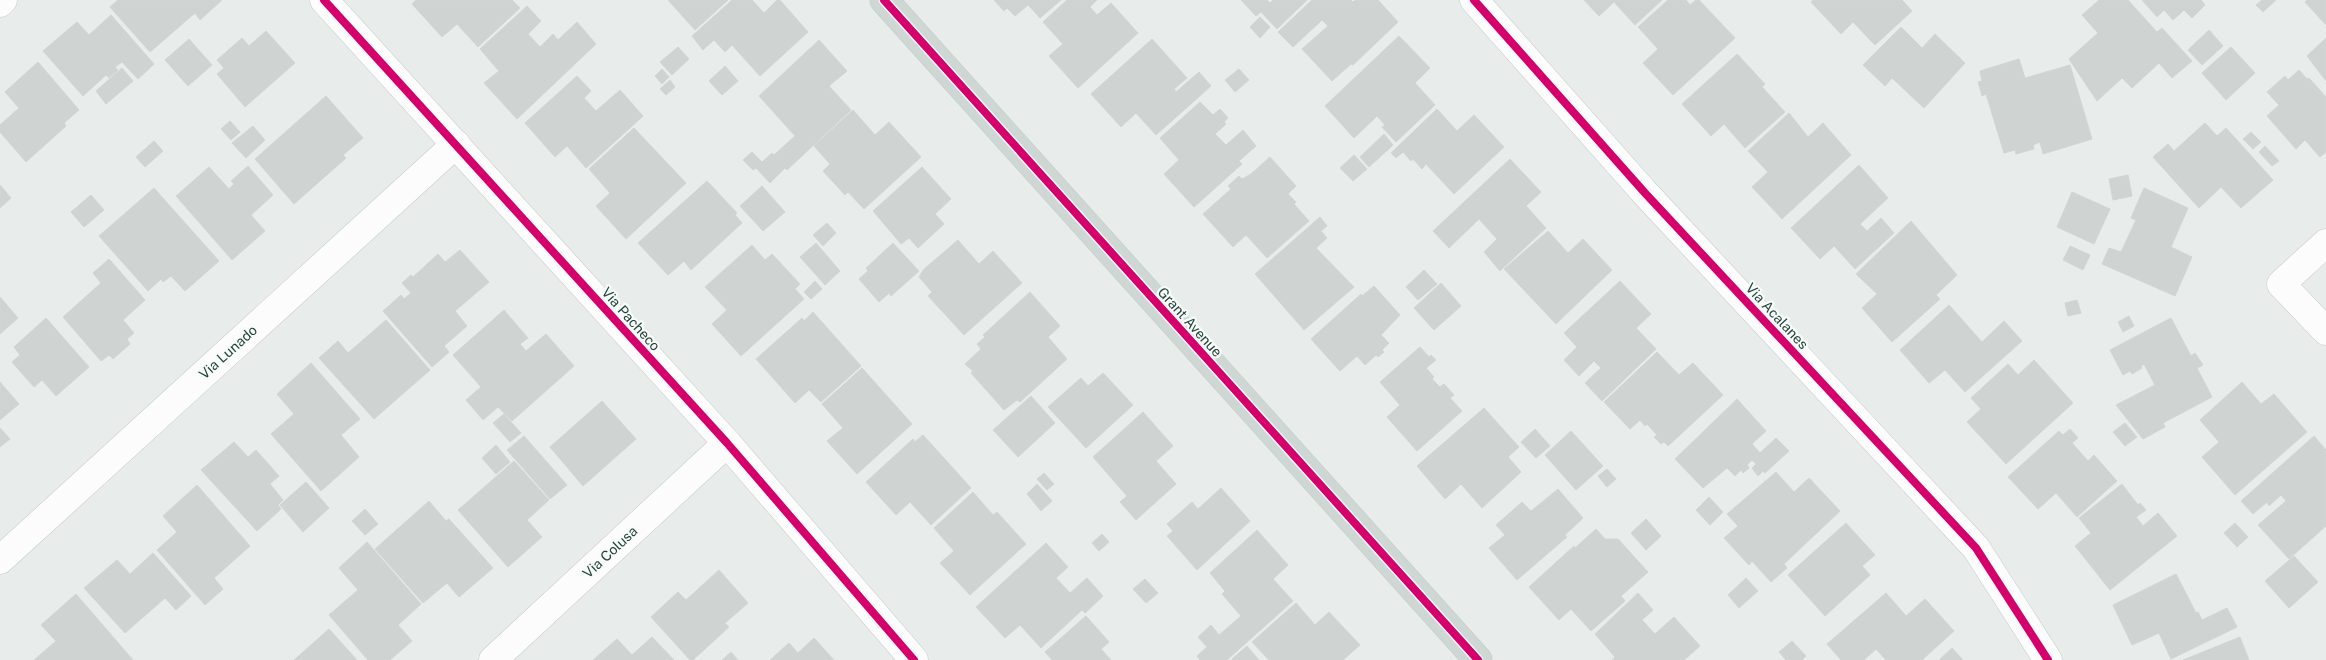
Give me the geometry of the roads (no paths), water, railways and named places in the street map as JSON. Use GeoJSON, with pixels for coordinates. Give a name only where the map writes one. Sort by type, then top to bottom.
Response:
{"type":"FeatureCollection","features":[{"type":"Feature","properties":{"kind":"main road","name":"Grant Avenue"},"geometry":{"type":"LineString","coordinates":[[884,0],[1478,660]]}},
{"type":"Feature","properties":{"kind":"street"},"geometry":{"type":"LineString","coordinates":[[0,3],[3,0]]}},
{"type":"Feature","properties":{"kind":"street","name":"Via Pacheco"},"geometry":{"type":"LineString","coordinates":[[324,0],[727,443],[914,660]]}},
{"type":"Feature","properties":{"kind":"street","name":"Via Acalanes"},"geometry":{"type":"LineString","coordinates":[[1474,0],[1645,193],[1976,548],[2048,660]]}},
{"type":"Feature","properties":{"kind":"street","name":"Via Lunado"},"geometry":{"type":"LineString","coordinates":[[0,560],[456,144]]}},
{"type":"Feature","properties":{"kind":"street"},"geometry":{"type":"LineString","coordinates":[[2326,243],[2281,284],[2326,331]]}},
{"type":"Feature","properties":{"kind":"street","name":"Via Colusa"},"geometry":{"type":"LineString","coordinates":[[493,660],[727,443]]}}]}
